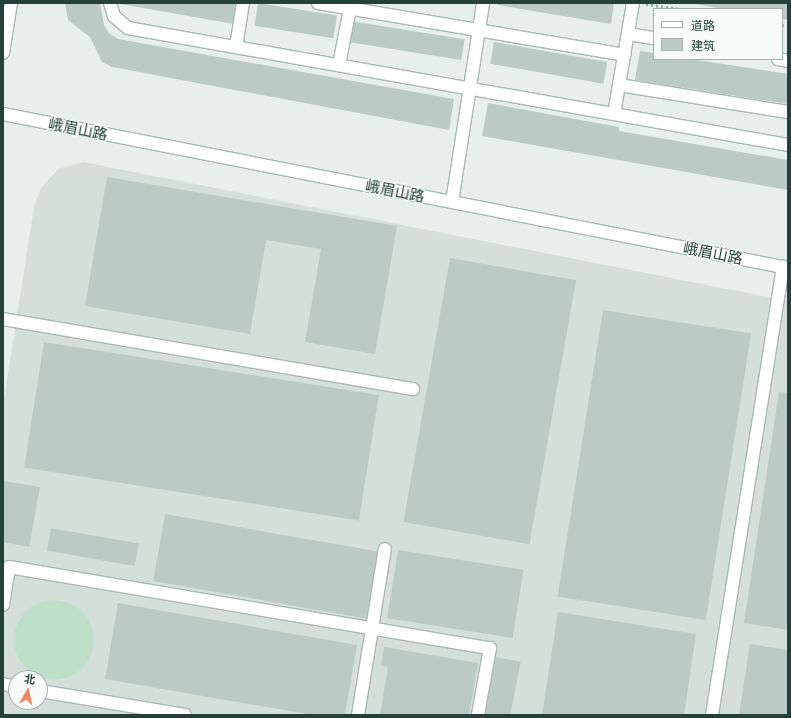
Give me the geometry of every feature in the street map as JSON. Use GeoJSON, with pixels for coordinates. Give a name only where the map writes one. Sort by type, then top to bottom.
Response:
{"type":"FeatureCollection","features":[{"type":"Feature","properties":{"kind":"street"},"geometry":{"type":"LineString","coordinates":[[3,53],[11,3]]}},
{"type":"Feature","properties":{"kind":"street"},"geometry":{"type":"LineString","coordinates":[[110,3],[114,16],[128,28],[788,145]]}},
{"type":"Feature","properties":{"kind":"street"},"geometry":{"type":"LineString","coordinates":[[236,47],[243,3]]}},
{"type":"Feature","properties":{"kind":"street"},"geometry":{"type":"LineString","coordinates":[[318,3],[350,6],[479,32],[625,56]]}},
{"type":"Feature","properties":{"kind":"street"},"geometry":{"type":"LineString","coordinates":[[452,202],[483,3]]}},
{"type":"Feature","properties":{"kind":"street"},"geometry":{"type":"LineString","coordinates":[[614,114],[633,3]]}},
{"type":"Feature","properties":{"kind":"street"},"geometry":{"type":"LineString","coordinates":[[340,65],[350,6]]}},
{"type":"Feature","properties":{"kind":"street"},"geometry":{"type":"LineString","coordinates":[[628,34],[653,38]]}},
{"type":"Feature","properties":{"kind":"street"},"geometry":{"type":"LineString","coordinates":[[619,85],[788,112]]}},
{"type":"Feature","properties":{"kind":"street","name":"峨眉山路"},"geometry":{"type":"LineString","coordinates":[[3,114],[785,267]]}},
{"type":"Feature","properties":{"kind":"street"},"geometry":{"type":"LineString","coordinates":[[712,715],[785,267]]}},
{"type":"Feature","properties":{"kind":"street"},"geometry":{"type":"LineString","coordinates":[[3,319],[413,389]]}},
{"type":"Feature","properties":{"kind":"street"},"geometry":{"type":"LineString","coordinates":[[358,715],[385,549]]}},
{"type":"Feature","properties":{"kind":"street"},"geometry":{"type":"LineString","coordinates":[[3,605],[9,567],[373,627],[490,648],[478,715]]}},
{"type":"Feature","properties":{"kind":"street"},"geometry":{"type":"LineString","coordinates":[[48,692],[185,715]]}},
{"type":"Feature","properties":{"kind":"path"},"geometry":{"type":"LineString","coordinates":[[642,3],[674,8]]}},
{"type":"Feature","properties":{"kind":"shaded area"},"geometry":{"type":"Polygon","coordinates":[[[83,162],[788,301],[788,715],[3,715],[3,406],[34,207],[41,188],[58,169],[83,162]]]}},
{"type":"Feature","properties":{"kind":"green space"},"geometry":{"type":"Polygon","coordinates":[[[46,600],[62,600],[76,606],[83,611],[88,618],[94,632],[94,648],[88,662],[83,669],[76,674],[62,680],[48,680],[48,670],[26,670],[20,662],[14,648],[14,632],[20,618],[25,611],[32,606],[46,600]]]}},
{"type":"Feature","properties":{"kind":"building"},"geometry":{"type":"Polygon","coordinates":[[[65,3],[100,3],[104,25],[109,33],[118,39],[454,99],[449,130],[112,67],[102,62],[90,37],[68,20],[65,3]]]}},
{"type":"Feature","properties":{"kind":"building"},"geometry":{"type":"Polygon","coordinates":[[[115,3],[238,3],[234,24],[115,3]]]}},
{"type":"Feature","properties":{"kind":"building"},"geometry":{"type":"Polygon","coordinates":[[[258,3],[337,16],[333,38],[254,26],[258,3]]]}},
{"type":"Feature","properties":{"kind":"building"},"geometry":{"type":"Polygon","coordinates":[[[498,3],[614,3],[611,24],[498,5],[498,3]]]}},
{"type":"Feature","properties":{"kind":"building"},"geometry":{"type":"Polygon","coordinates":[[[691,3],[788,3],[788,20],[783,19],[783,8],[718,8],[691,3]]]}},
{"type":"Feature","properties":{"kind":"building"},"geometry":{"type":"Polygon","coordinates":[[[350,21],[465,39],[461,60],[347,42],[350,21]]]}},
{"type":"Feature","properties":{"kind":"building"},"geometry":{"type":"Polygon","coordinates":[[[494,42],[607,62],[603,84],[490,64],[494,42]]]}},
{"type":"Feature","properties":{"kind":"building"},"geometry":{"type":"Polygon","coordinates":[[[640,51],[653,53],[653,60],[697,60],[788,74],[788,104],[635,80],[640,51]]]}},
{"type":"Feature","properties":{"kind":"building"},"geometry":{"type":"Polygon","coordinates":[[[488,103],[619,127],[619,131],[788,160],[788,190],[482,136],[488,103]]]}},
{"type":"Feature","properties":{"kind":"building"},"geometry":{"type":"Polygon","coordinates":[[[107,177],[397,226],[375,354],[305,342],[321,249],[266,240],[250,334],[85,306],[107,177]]]}},
{"type":"Feature","properties":{"kind":"building"},"geometry":{"type":"Polygon","coordinates":[[[450,258],[576,280],[530,544],[403,522],[450,258]]]}},
{"type":"Feature","properties":{"kind":"building"},"geometry":{"type":"Polygon","coordinates":[[[603,310],[751,333],[706,620],[558,596],[603,310]]]}},
{"type":"Feature","properties":{"kind":"building"},"geometry":{"type":"Polygon","coordinates":[[[44,342],[379,395],[359,520],[24,467],[44,342]]]}},
{"type":"Feature","properties":{"kind":"building"},"geometry":{"type":"Polygon","coordinates":[[[779,392],[788,393],[788,630],[744,623],[779,392]]]}},
{"type":"Feature","properties":{"kind":"building"},"geometry":{"type":"Polygon","coordinates":[[[3,481],[40,487],[29,547],[3,542],[3,481]]]}},
{"type":"Feature","properties":{"kind":"building"},"geometry":{"type":"Polygon","coordinates":[[[165,514],[378,552],[366,618],[153,581],[165,514]]]}},
{"type":"Feature","properties":{"kind":"building"},"geometry":{"type":"Polygon","coordinates":[[[51,528],[139,543],[135,566],[47,551],[51,528]]]}},
{"type":"Feature","properties":{"kind":"building"},"geometry":{"type":"Polygon","coordinates":[[[398,550],[523,570],[513,638],[387,618],[398,550]]]}},
{"type":"Feature","properties":{"kind":"building"},"geometry":{"type":"Polygon","coordinates":[[[118,603],[357,645],[345,715],[313,715],[105,679],[118,603]]]}},
{"type":"Feature","properties":{"kind":"building"},"geometry":{"type":"Polygon","coordinates":[[[558,612],[696,634],[684,715],[542,715],[558,612]]]}},
{"type":"Feature","properties":{"kind":"building"},"geometry":{"type":"Polygon","coordinates":[[[750,644],[788,650],[788,715],[739,715],[750,644]]]}},
{"type":"Feature","properties":{"kind":"building"},"geometry":{"type":"Polygon","coordinates":[[[384,647],[478,663],[469,715],[380,715],[388,667],[381,666],[384,647]]]}},
{"type":"Feature","properties":{"kind":"building"},"geometry":{"type":"Polygon","coordinates":[[[496,657],[521,662],[510,715],[485,715],[496,657]]]}}]}
